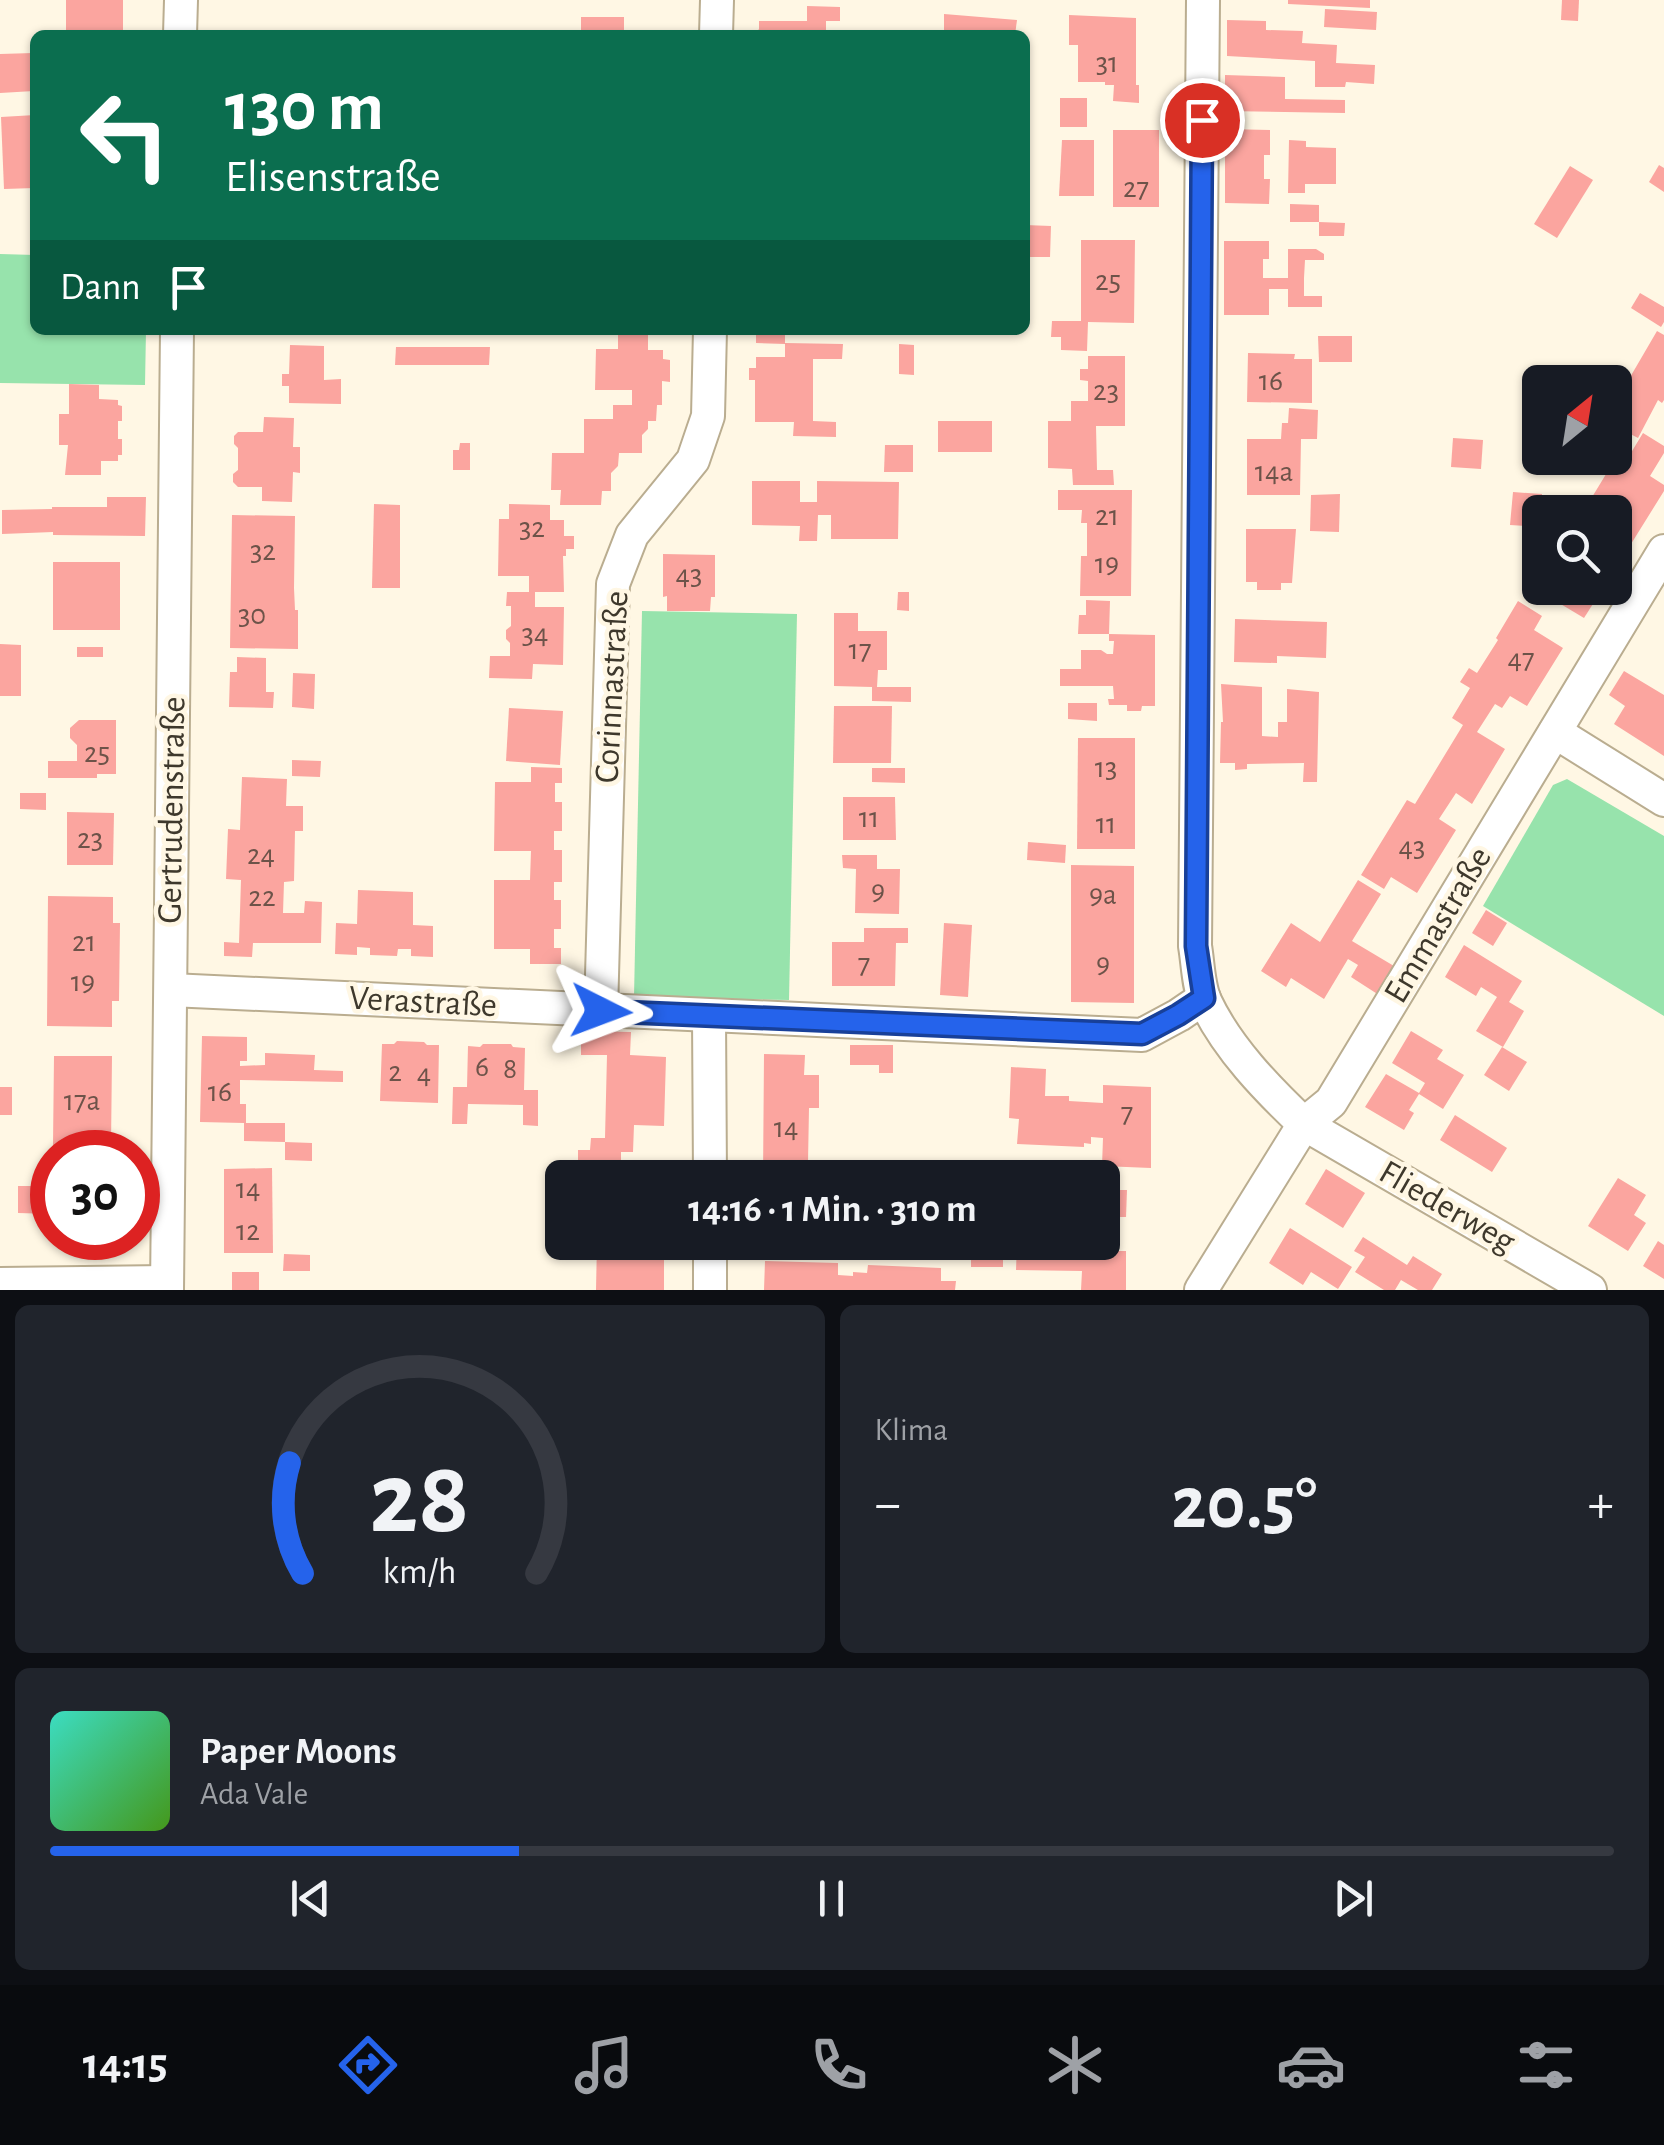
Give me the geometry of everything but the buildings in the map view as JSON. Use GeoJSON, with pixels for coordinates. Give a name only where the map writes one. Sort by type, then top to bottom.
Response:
{"type":"FeatureCollection","features":[{"type":"Feature","properties":{"kind":"street"},"geometry":{"type":"LineString","coordinates":[[180,30],[181,0]]}},
{"type":"Feature","properties":{"kind":"street"},"geometry":{"type":"LineString","coordinates":[[716,30],[717,0]]}},
{"type":"Feature","properties":{"kind":"street"},"geometry":{"type":"LineString","coordinates":[[1203,0],[1196,946],[1204,998]]}},
{"type":"Feature","properties":{"kind":"street","name":"Gertrudenstraße"},"geometry":{"type":"LineString","coordinates":[[167,1286],[177,335]]}},
{"type":"Feature","properties":{"kind":"street","name":"Corinnastraße"},"geometry":{"type":"LineString","coordinates":[[601,1011],[614,584],[632,534],[693,460],[708,416],[710,335]]}},
{"type":"Feature","properties":{"kind":"street","name":"Emmastraße"},"geometry":{"type":"LineString","coordinates":[[1201,1290],[1304,1124],[1331,1102],[1664,551]]}},
{"type":"Feature","properties":{"kind":"street"},"geometry":{"type":"LineString","coordinates":[[1556,732],[1664,800]]}},
{"type":"Feature","properties":{"kind":"street","name":"Verastraße"},"geometry":{"type":"LineString","coordinates":[[170,990],[1142,1034],[1204,998]]}},
{"type":"Feature","properties":{"kind":"street","name":"Fliederweg"},"geometry":{"type":"LineString","coordinates":[[1204,998],[1227,1037],[1258,1077],[1304,1124],[1590,1290]]}},
{"type":"Feature","properties":{"kind":"street"},"geometry":{"type":"LineString","coordinates":[[710,1016],[710,1160]]}},
{"type":"Feature","properties":{"kind":"street"},"geometry":{"type":"LineString","coordinates":[[710,1260],[710,1290]]}},
{"type":"Feature","properties":{"kind":"street"},"geometry":{"type":"LineString","coordinates":[[0,1284],[167,1286]]}},
{"type":"Feature","properties":{"kind":"green space"},"geometry":{"type":"Polygon","coordinates":[[[0,254],[30,255],[30,335],[146,335],[145,385],[0,383],[0,254]]]}},
{"type":"Feature","properties":{"kind":"green space"},"geometry":{"type":"Polygon","coordinates":[[[642,611],[797,614],[789,1000],[634,997],[642,611]]]}},
{"type":"Feature","properties":{"kind":"green space"},"geometry":{"type":"Polygon","coordinates":[[[1567,779],[1664,836],[1664,1016],[1483,906],[1553,785],[1567,779]]]}},
{"type":"Feature","properties":{"kind":"route"},"geometry":{"type":"LineString","coordinates":[[601,1011],[1142,1034],[1204,998],[1196,946],[1202,120]]}}]}
